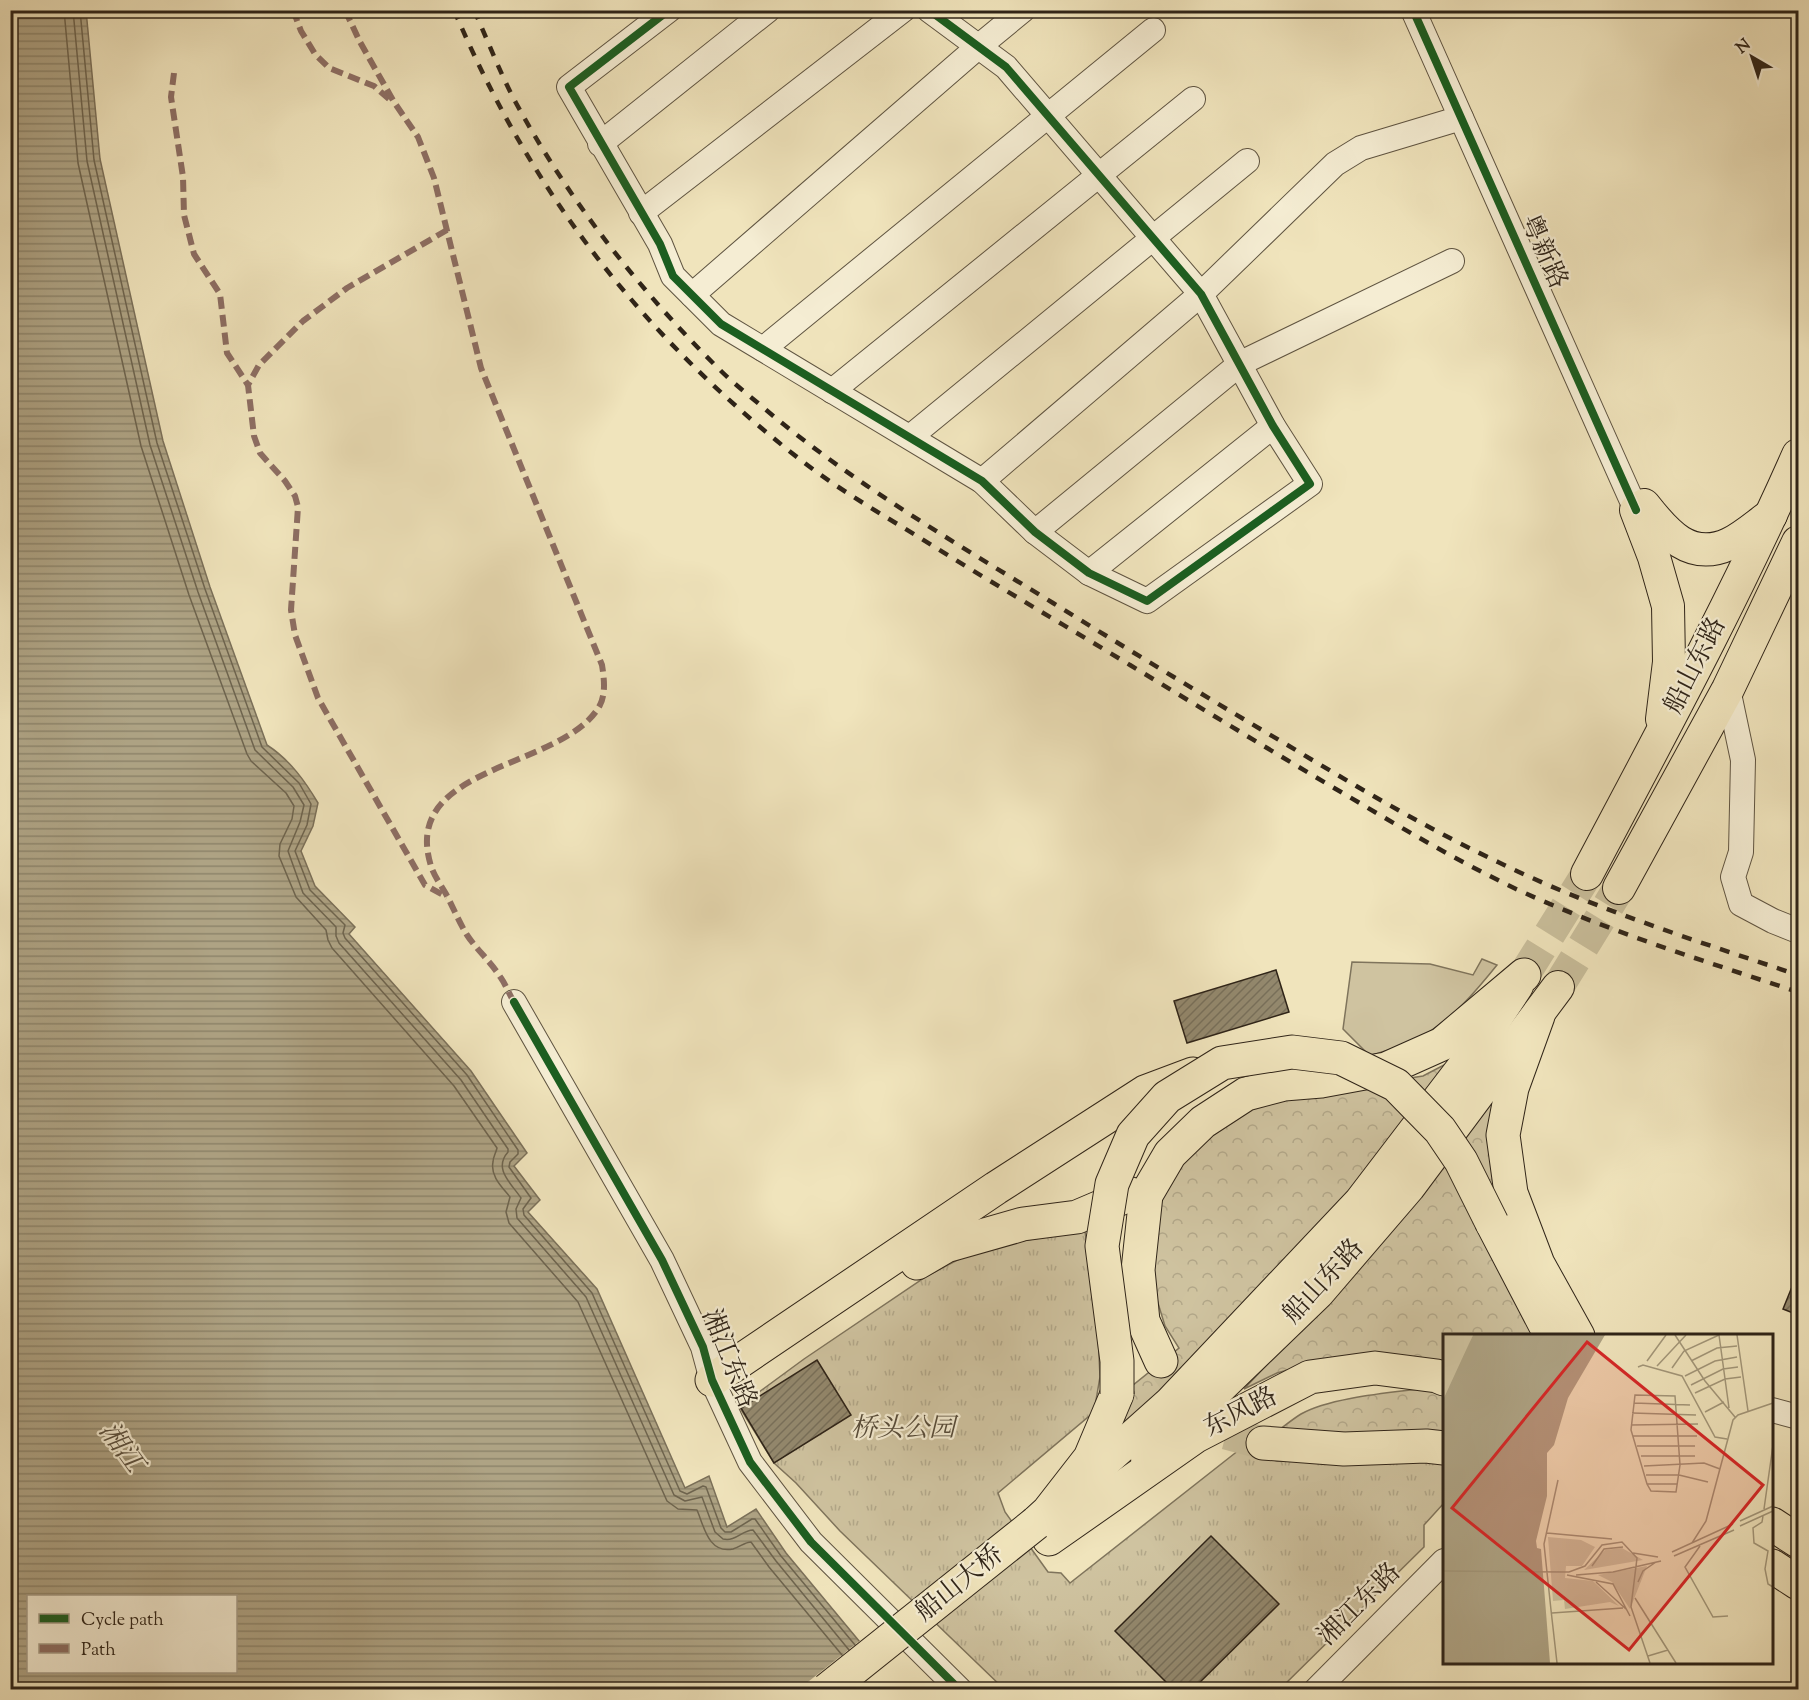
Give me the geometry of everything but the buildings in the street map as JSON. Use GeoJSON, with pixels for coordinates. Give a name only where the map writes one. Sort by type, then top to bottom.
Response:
{"type":"FeatureCollection","features":[{"type":"Feature","properties":{"kind":"highway"},"geometry":{"type":"LineString","coordinates":[[756,1351],[839,1309],[946,1246],[1023,1224],[1077,1217],[1129,1196],[1203,1122],[1246,1094],[1284,1084],[1321,1081],[1386,1069],[1442,1044],[1524,975]]}},
{"type":"Feature","properties":{"kind":"highway"},"geometry":{"type":"LineString","coordinates":[[1538,1016],[1512,1088],[1503,1135],[1511,1193],[1538,1264],[1577,1334]]}},
{"type":"Feature","properties":{"kind":"highway"},"geometry":{"type":"LineString","coordinates":[[712,1380],[996,1188],[1144,1092],[1222,1063],[1292,1052],[1341,1058],[1396,1085],[1440,1130],[1461,1161],[1550,1334]]}},
{"type":"Feature","properties":{"kind":"highway"},"geometry":{"type":"LineString","coordinates":[[1049,1526],[1090,1458],[1117,1394],[1117,1361],[1102,1246],[1112,1184],[1133,1135],[1167,1097],[1222,1063]]}},
{"type":"Feature","properties":{"kind":"highway"},"geometry":{"type":"LineString","coordinates":[[1161,1361],[1143,1321],[1138,1270],[1146,1195],[1170,1154]]}},
{"type":"Feature","properties":{"kind":"highway","name":"东风路"},"geometry":{"type":"LineString","coordinates":[[1049,1526],[1196,1436],[1310,1377],[1375,1368],[1443,1379]]}},
{"type":"Feature","properties":{"kind":"highway"},"geometry":{"type":"LineString","coordinates":[[1263,1443],[1344,1449],[1426,1446],[1443,1448]]}},
{"type":"Feature","properties":{"kind":"highway"},"geometry":{"type":"LineString","coordinates":[[1773,1525],[1798,1541]]}},
{"type":"Feature","properties":{"kind":"highway","name":"船山大桥"},"geometry":{"type":"LineString","coordinates":[[827,1689],[1049,1526]]}},
{"type":"Feature","properties":{"kind":"highway","name":"船山大桥"},"geometry":{"type":"LineString","coordinates":[[861,1689],[1049,1526]]}},
{"type":"Feature","properties":{"kind":"highway"},"geometry":{"type":"LineString","coordinates":[[1773,1567],[1798,1583]]}},
{"type":"Feature","properties":{"kind":"main road","name":"船山东路"},"geometry":{"type":"LineString","coordinates":[[1587,874],[1702,658],[1798,455]]}},
{"type":"Feature","properties":{"kind":"main road"},"geometry":{"type":"LineString","coordinates":[[1640,508],[1684,545],[1707,550],[1729,544],[1772,514]]}},
{"type":"Feature","properties":{"kind":"main road"},"geometry":{"type":"LineString","coordinates":[[1640,508],[1668,606],[1669,662],[1659,738]]}},
{"type":"Feature","properties":{"kind":"main road","name":"船山东路"},"geometry":{"type":"LineString","coordinates":[[1619,888],[1728,689],[1798,542]]}},
{"type":"Feature","properties":{"kind":"main road","name":"船山东路"},"geometry":{"type":"LineString","coordinates":[[1049,1526],[1170,1403],[1360,1202],[1467,1062],[1524,975]]}},
{"type":"Feature","properties":{"kind":"main road","name":"船山东路"},"geometry":{"type":"LineString","coordinates":[[1049,1526],[1150,1455],[1318,1293],[1409,1187],[1558,987]]}},
{"type":"Feature","properties":{"kind":"street"},"geometry":{"type":"LineString","coordinates":[[669,10],[569,87],[660,244],[674,276],[721,324],[982,481],[1035,532],[1089,573],[1147,601],[1310,484],[1273,426],[1201,294],[1006,67],[929,10]]}},
{"type":"Feature","properties":{"kind":"street"},"geometry":{"type":"LineString","coordinates":[[600,144],[768,10]]}},
{"type":"Feature","properties":{"kind":"street"},"geometry":{"type":"LineString","coordinates":[[641,213],[903,10]]}},
{"type":"Feature","properties":{"kind":"street"},"geometry":{"type":"LineString","coordinates":[[692,295],[1023,10]]}},
{"type":"Feature","properties":{"kind":"street","name":"粤新路"},"geometry":{"type":"LineString","coordinates":[[1413,10],[1640,508]]}},
{"type":"Feature","properties":{"kind":"street","name":"粤新路"},"geometry":{"type":"LineString","coordinates":[[1425,10],[1640,508]]}},
{"type":"Feature","properties":{"kind":"street"},"geometry":{"type":"LineString","coordinates":[[763,349],[1153,30]]}},
{"type":"Feature","properties":{"kind":"street"},"geometry":{"type":"LineString","coordinates":[[832,391],[1193,99]]}},
{"type":"Feature","properties":{"kind":"street"},"geometry":{"type":"LineString","coordinates":[[982,481],[1201,294],[1335,164],[1361,148],[1461,118]]}},
{"type":"Feature","properties":{"kind":"street"},"geometry":{"type":"LineString","coordinates":[[910,437],[1247,161]]}},
{"type":"Feature","properties":{"kind":"street"},"geometry":{"type":"LineString","coordinates":[[1035,532],[1240,364],[1452,261]]}},
{"type":"Feature","properties":{"kind":"street"},"geometry":{"type":"LineString","coordinates":[[1089,573],[1273,426]]}},
{"type":"Feature","properties":{"kind":"street"},"geometry":{"type":"LineString","coordinates":[[1728,689],[1743,760],[1741,852],[1732,877],[1741,904],[1798,931]]}},
{"type":"Feature","properties":{"kind":"street","name":"湘江东路"},"geometry":{"type":"LineString","coordinates":[[514,1002],[662,1260],[703,1347],[712,1380],[750,1462],[811,1542],[960,1689]]}},
{"type":"Feature","properties":{"kind":"street"},"geometry":{"type":"LineString","coordinates":[[1773,1410],[1798,1417]]}},
{"type":"Feature","properties":{"kind":"street","name":"湘江东路"},"geometry":{"type":"LineString","coordinates":[[1316,1689],[1443,1562]]}},
{"type":"Feature","properties":{"kind":"green space"},"geometry":{"type":"Polygon","coordinates":[[[1482,959],[1497,965],[1458,1009],[1436,1028],[1423,1035],[1401,1046],[1370,1056],[1343,1029],[1352,962],[1430,964],[1473,975],[1482,959]]]}},
{"type":"Feature","properties":{"kind":"green space"},"geometry":{"type":"Polygon","coordinates":[[[1444,1065],[1440,1080],[1378,1159],[1230,1328],[1123,1426],[1132,1386],[1179,1348],[1165,1326],[1154,1290],[1152,1246],[1161,1197],[1181,1161],[1213,1127],[1255,1102],[1423,1076],[1444,1065]]]}},
{"type":"Feature","properties":{"kind":"green space"},"geometry":{"type":"Polygon","coordinates":[[[1497,1084],[1536,1334],[1443,1334],[1443,1368],[1316,1362],[1277,1373],[1244,1389],[1332,1295],[1497,1084]]]}},
{"type":"Feature","properties":{"kind":"green space","name":"桥头公园"},"geometry":{"type":"Polygon","coordinates":[[[1085,1231],[1098,1334],[1100,1377],[1094,1412],[998,1493],[1005,1512],[1048,1572],[1061,1573],[1070,1583],[1239,1450],[1277,1461],[1443,1462],[1443,1504],[1424,1525],[1424,1547],[1280,1689],[1004,1689],[840,1531],[796,1483],[774,1463],[740,1408],[804,1359],[927,1276],[963,1257],[1008,1243],[1085,1231]]]}},
{"type":"Feature","properties":{"kind":"green space"},"geometry":{"type":"Polygon","coordinates":[[[1419,1389],[1443,1394],[1443,1438],[1271,1436],[1313,1408],[1358,1397],[1419,1389]]]}},
{"type":"Feature","properties":{"kind":"water","name":"湘江"},"geometry":{"type":"Polygon","coordinates":[[[86,10],[100,159],[163,441],[210,587],[267,745],[296,771],[318,803],[313,826],[301,851],[315,886],[355,927],[349,934],[471,1071],[527,1153],[514,1166],[540,1200],[528,1212],[597,1289],[685,1488],[709,1476],[727,1527],[756,1509],[786,1553],[899,1689],[11,1690],[10,11],[86,10]]]}},
{"type":"Feature","properties":{"kind":"pier"},"geometry":{"type":"Polygon","coordinates":[[[862,1639],[899,1685],[894,1690],[799,1689],[862,1639]]]}},
{"type":"Feature","properties":{"kind":"tunnel"},"geometry":{"type":"LineString","coordinates":[[1524,975],[1587,874]]}},
{"type":"Feature","properties":{"kind":"tunnel"},"geometry":{"type":"LineString","coordinates":[[1558,987],[1619,888]]}},
{"type":"Feature","properties":{"kind":"tunnel"},"geometry":{"type":"LineString","coordinates":[[1161,1361],[1190,1402],[1226,1433],[1263,1443]]}},
{"type":"Feature","properties":{"kind":"railway"},"geometry":{"type":"LineString","coordinates":[[454,10],[485,78],[519,142],[557,202],[598,259],[643,313],[692,364],[745,414],[802,461],[858,500],[970,569],[1272,751],[1476,869],[1516,889],[1585,918],[1656,945],[1798,992]]}},
{"type":"Feature","properties":{"kind":"railway"},"geometry":{"type":"LineString","coordinates":[[474,10],[510,92],[537,140],[608,244],[662,309],[720,370],[765,409],[834,462],[942,535],[1139,656],[1443,835],[1571,895],[1798,975]]}},
{"type":"Feature","properties":{"kind":"marked path"},"geometry":{"type":"LineString","coordinates":[[293,10],[301,31],[315,54],[329,68],[374,86],[389,99]]}},
{"type":"Feature","properties":{"kind":"marked path"},"geometry":{"type":"LineString","coordinates":[[345,10],[360,42],[394,102],[418,137],[434,178],[481,368],[602,665],[604,685],[602,700],[581,726],[554,743],[490,771],[461,787],[439,807],[428,832],[431,866],[434,873],[467,935],[497,972],[514,1002]]}},
{"type":"Feature","properties":{"kind":"marked path"},"geometry":{"type":"LineString","coordinates":[[174,73],[171,97],[183,177],[184,215],[194,254],[220,294],[227,353],[248,385]]}},
{"type":"Feature","properties":{"kind":"marked path"},"geometry":{"type":"LineString","coordinates":[[447,230],[347,288],[303,321],[259,365],[248,385],[254,436],[260,453],[285,481],[295,496],[298,507],[291,610],[295,635],[318,698],[425,885],[447,897]]}},
{"type":"Feature","properties":{"kind":"cycle path"},"geometry":{"type":"LineString","coordinates":[[669,10],[569,87],[660,244],[673,276],[721,324],[982,481],[1035,532],[1089,573],[1147,601],[1310,484],[1273,426],[1201,294],[1006,67],[929,10]]}},
{"type":"Feature","properties":{"kind":"cycle path"},"geometry":{"type":"LineString","coordinates":[[1413,10],[1636,510]]}},
{"type":"Feature","properties":{"kind":"cycle path"},"geometry":{"type":"LineString","coordinates":[[514,1002],[662,1260],[703,1347],[712,1380],[750,1462],[811,1542],[960,1690]]}}]}
